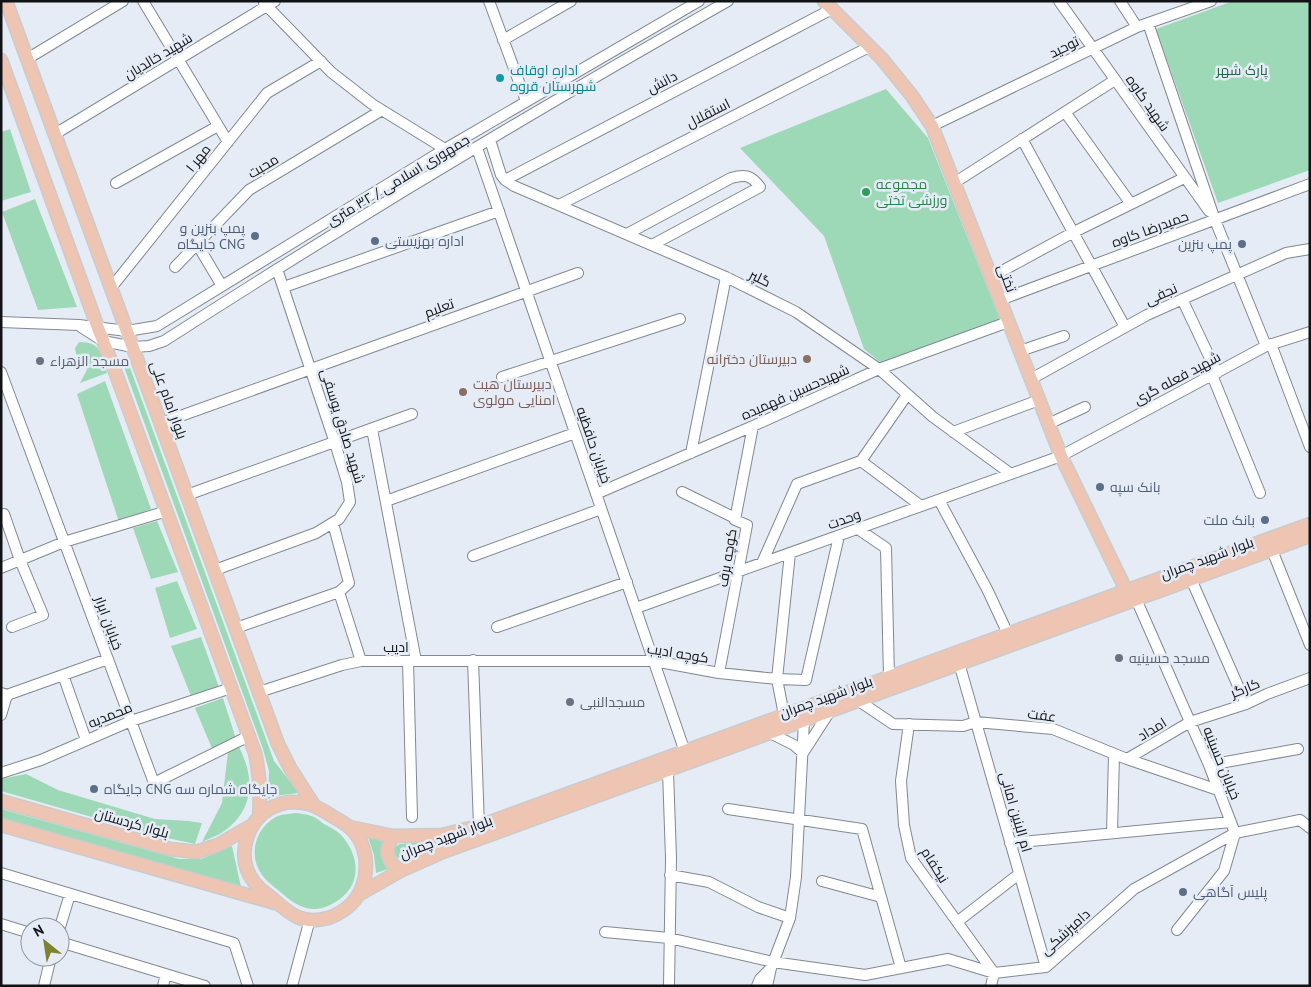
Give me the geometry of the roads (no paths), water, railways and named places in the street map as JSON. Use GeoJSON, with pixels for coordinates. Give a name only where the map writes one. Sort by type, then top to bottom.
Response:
{"type":"FeatureCollection","features":[{"type":"Feature","properties":{"kind":"main road","name":"بلوار امام علی"},"geometry":{"type":"LineString","coordinates":[[6,1],[278,744],[290,768],[314,804]]}},
{"type":"Feature","properties":{"kind":"main road","name":"تختی"},"geometry":{"type":"LineString","coordinates":[[828,5],[882,60],[912,96],[932,126],[1060,456],[1126,590],[1136,600]]}},
{"type":"Feature","properties":{"kind":"main road"},"geometry":{"type":"LineString","coordinates":[[1,60],[255,753],[260,774],[261,795],[255,822],[247,837],[244,849],[248,872],[254,882],[291,915],[310,919],[328,918],[350,905],[358,895],[364,884],[366,859],[360,842],[349,827],[314,804],[302,802],[278,804],[255,822]]}},
{"type":"Feature","properties":{"kind":"main road","name":"بلوار شهید چمران"},"geometry":{"type":"LineString","coordinates":[[358,895],[400,871],[443,852],[859,701],[1008,634],[1310,524]]}},
{"type":"Feature","properties":{"kind":"main road","name":"بلوار شهید چمران"},"geometry":{"type":"LineString","coordinates":[[349,827],[393,836],[442,835],[479,826],[889,677],[958,658],[1136,600],[1310,536]]}},
{"type":"Feature","properties":{"kind":"main road","name":"بلوار کردستان"},"geometry":{"type":"LineString","coordinates":[[1,801],[170,849],[196,852],[218,845],[255,822]]}},
{"type":"Feature","properties":{"kind":"main road"},"geometry":{"type":"LineString","coordinates":[[1,825],[279,904]]}},
{"type":"Feature","properties":{"kind":"main road"},"geometry":{"type":"LineString","coordinates":[[393,836],[388,845],[387,855],[392,865],[400,871]]}},
{"type":"Feature","properties":{"kind":"street"},"geometry":{"type":"LineString","coordinates":[[27,59],[123,1]]}},
{"type":"Feature","properties":{"kind":"street"},"geometry":{"type":"LineString","coordinates":[[143,1],[228,142]]}},
{"type":"Feature","properties":{"kind":"street"},"geometry":{"type":"LineString","coordinates":[[489,1],[526,101]]}},
{"type":"Feature","properties":{"kind":"street"},"geometry":{"type":"LineString","coordinates":[[504,40],[571,1]]}},
{"type":"Feature","properties":{"kind":"street","name":"جمهوری اسلامی / ۳۲ متری"},"geometry":{"type":"LineString","coordinates":[[78,325],[103,341],[133,347],[149,346],[164,341],[277,269],[553,101],[728,1]]}},
{"type":"Feature","properties":{"kind":"street","name":"شهید کاوه"},"geometry":{"type":"LineString","coordinates":[[1059,1],[1215,220]]}},
{"type":"Feature","properties":{"kind":"street"},"geometry":{"type":"LineString","coordinates":[[1120,1],[1142,25],[1215,220],[1269,345],[1310,447]]}},
{"type":"Feature","properties":{"kind":"street","name":"توحید"},"geometry":{"type":"LineString","coordinates":[[932,126],[1183,6],[1211,1]]}},
{"type":"Feature","properties":{"kind":"street","name":"جمهوری اسلامی / ۳۲ متری"},"geometry":{"type":"LineString","coordinates":[[1,322],[78,325],[127,331],[157,326],[445,148],[697,2]]}},
{"type":"Feature","properties":{"kind":"street"},"geometry":{"type":"LineString","coordinates":[[268,3],[331,72],[382,110],[445,148]]}},
{"type":"Feature","properties":{"kind":"street","name":"شهید خالدیان"},"geometry":{"type":"LineString","coordinates":[[55,134],[268,3]]}},
{"type":"Feature","properties":{"kind":"street","name":"دانش"},"geometry":{"type":"LineString","coordinates":[[505,180],[828,5]]}},
{"type":"Feature","properties":{"kind":"street","name":"استقلال"},"geometry":{"type":"LineString","coordinates":[[559,205],[869,46]]}},
{"type":"Feature","properties":{"kind":"street","name":"مهر ۱"},"geometry":{"type":"LineString","coordinates":[[111,288],[267,94],[321,62]]}},
{"type":"Feature","properties":{"kind":"street"},"geometry":{"type":"LineString","coordinates":[[954,183],[1115,80]]}},
{"type":"Feature","properties":{"kind":"street"},"geometry":{"type":"LineString","coordinates":[[546,90],[553,101]]}},
{"type":"Feature","properties":{"kind":"street","name":"محبت"},"geometry":{"type":"LineString","coordinates":[[175,267],[249,190],[382,110]]}},
{"type":"Feature","properties":{"kind":"street"},"geometry":{"type":"LineString","coordinates":[[1065,112],[1131,204]]}},
{"type":"Feature","properties":{"kind":"street"},"geometry":{"type":"LineString","coordinates":[[116,183],[218,126]]}},
{"type":"Feature","properties":{"kind":"street"},"geometry":{"type":"LineString","coordinates":[[1022,139],[1125,327]]}},
{"type":"Feature","properties":{"kind":"street"},"geometry":{"type":"LineString","coordinates":[[490,140],[501,175],[505,180]]}},
{"type":"Feature","properties":{"kind":"street","name":"خیابان حافظیه"},"geometry":{"type":"LineString","coordinates":[[477,148],[685,752]]}},
{"type":"Feature","properties":{"kind":"street"},"geometry":{"type":"LineString","coordinates":[[627,234],[731,178],[743,175],[754,180],[760,188],[652,245]]}},
{"type":"Feature","properties":{"kind":"street"},"geometry":{"type":"LineString","coordinates":[[991,278],[1074,232],[1184,178]]}},
{"type":"Feature","properties":{"kind":"street","name":"گلپر"},"geometry":{"type":"LineString","coordinates":[[505,180],[514,186],[726,277],[796,312],[879,369],[907,395],[953,432],[1010,474]]}},
{"type":"Feature","properties":{"kind":"street","name":"حمیدرضا کاوه"},"geometry":{"type":"LineString","coordinates":[[1000,300],[1310,184]]}},
{"type":"Feature","properties":{"kind":"street"},"geometry":{"type":"LineString","coordinates":[[284,287],[499,211]]}},
{"type":"Feature","properties":{"kind":"street"},"geometry":{"type":"LineString","coordinates":[[197,244],[222,286]]}},
{"type":"Feature","properties":{"kind":"street","name":"نجفی"},"geometry":{"type":"LineString","coordinates":[[1031,379],[1147,315],[1286,253],[1310,249]]}},
{"type":"Feature","properties":{"kind":"street","name":"شهید صادق یوسفی"},"geometry":{"type":"LineString","coordinates":[[215,570],[316,533],[339,519],[350,502],[347,482],[335,443],[277,269]]}},
{"type":"Feature","properties":{"kind":"street","name":"تعلیم"},"geometry":{"type":"LineString","coordinates":[[161,423],[578,273]]}},
{"type":"Feature","properties":{"kind":"street"},"geometry":{"type":"LineString","coordinates":[[691,453],[726,277]]}},
{"type":"Feature","properties":{"kind":"street"},"geometry":{"type":"LineString","coordinates":[[1182,299],[1215,374],[1260,493]]}},
{"type":"Feature","properties":{"kind":"street"},"geometry":{"type":"LineString","coordinates":[[502,377],[680,319]]}},
{"type":"Feature","properties":{"kind":"street","name":"شهیدحسین فهمیده"},"geometry":{"type":"LineString","coordinates":[[596,494],[754,426],[879,369],[1008,322]]}},
{"type":"Feature","properties":{"kind":"street","name":"شهید فعله گری"},"geometry":{"type":"LineString","coordinates":[[1060,456],[1269,345],[1310,332]]}},
{"type":"Feature","properties":{"kind":"street"},"geometry":{"type":"LineString","coordinates":[[1020,351],[1064,336]]}},
{"type":"Feature","properties":{"kind":"street","name":"خیابان ابرار"},"geometry":{"type":"LineString","coordinates":[[1,372],[4,388],[154,783],[249,736]]}},
{"type":"Feature","properties":{"kind":"street"},"geometry":{"type":"LineString","coordinates":[[762,563],[797,484],[861,461],[907,395]]}},
{"type":"Feature","properties":{"kind":"street"},"geometry":{"type":"LineString","coordinates":[[953,432],[1039,400]]}},
{"type":"Feature","properties":{"kind":"street"},"geometry":{"type":"LineString","coordinates":[[1048,424],[1085,407]]}},
{"type":"Feature","properties":{"kind":"street"},"geometry":{"type":"LineString","coordinates":[[187,495],[412,414]]}},
{"type":"Feature","properties":{"kind":"street","name":"کوچه برف"},"geometry":{"type":"LineString","coordinates":[[719,673],[747,525],[735,520],[735,518],[754,426]]}},
{"type":"Feature","properties":{"kind":"street"},"geometry":{"type":"LineString","coordinates":[[372,429],[386,501],[412,660],[412,817]]}},
{"type":"Feature","properties":{"kind":"street"},"geometry":{"type":"LineString","coordinates":[[386,501],[575,433]]}},
{"type":"Feature","properties":{"kind":"street","name":"وحدت"},"geometry":{"type":"LineString","coordinates":[[636,608],[1060,456]]}},
{"type":"Feature","properties":{"kind":"street"},"geometry":{"type":"LineString","coordinates":[[861,461],[921,506]]}},
{"type":"Feature","properties":{"kind":"street"},"geometry":{"type":"LineString","coordinates":[[682,492],[735,518]]}},
{"type":"Feature","properties":{"kind":"street"},"geometry":{"type":"LineString","coordinates":[[939,500],[1008,634]]}},
{"type":"Feature","properties":{"kind":"street"},"geometry":{"type":"LineString","coordinates":[[473,556],[601,509]]}},
{"type":"Feature","properties":{"kind":"street"},"geometry":{"type":"LineString","coordinates":[[1,568],[64,542],[167,511]]}},
{"type":"Feature","properties":{"kind":"street"},"geometry":{"type":"LineString","coordinates":[[4,514],[20,560],[43,615],[12,627]]}},
{"type":"Feature","properties":{"kind":"street"},"geometry":{"type":"LineString","coordinates":[[236,628],[339,592],[349,583],[333,523]]}},
{"type":"Feature","properties":{"kind":"street"},"geometry":{"type":"LineString","coordinates":[[858,529],[886,548],[889,677]]}},
{"type":"Feature","properties":{"kind":"street","name":"کوچه ادیب"},"geometry":{"type":"LineString","coordinates":[[537,660],[654,660],[719,673],[806,680],[839,536]]}},
{"type":"Feature","properties":{"kind":"street"},"geometry":{"type":"LineString","coordinates":[[1272,550],[1310,645]]}},
{"type":"Feature","properties":{"kind":"street"},"geometry":{"type":"LineString","coordinates":[[784,715],[778,679],[790,553]]}},
{"type":"Feature","properties":{"kind":"street"},"geometry":{"type":"LineString","coordinates":[[1191,579],[1246,704]]}},
{"type":"Feature","properties":{"kind":"street"},"geometry":{"type":"LineString","coordinates":[[497,627],[627,582]]}},
{"type":"Feature","properties":{"kind":"street"},"geometry":{"type":"LineString","coordinates":[[339,592],[361,661]]}},
{"type":"Feature","properties":{"kind":"street","name":"خیابان حسینیه"},"geometry":{"type":"LineString","coordinates":[[1136,600],[1209,765],[1235,833]]}},
{"type":"Feature","properties":{"kind":"street","name":"ام البنین امانی"},"geometry":{"type":"LineString","coordinates":[[958,658],[1046,967]]}},
{"type":"Feature","properties":{"kind":"street"},"geometry":{"type":"LineString","coordinates":[[1,716],[4,694],[108,659]]}},
{"type":"Feature","properties":{"kind":"street"},"geometry":{"type":"LineString","coordinates":[[473,660],[479,826]]}},
{"type":"Feature","properties":{"kind":"street","name":"ادیب"},"geometry":{"type":"LineString","coordinates":[[259,692],[342,665],[361,661],[537,660]]}},
{"type":"Feature","properties":{"kind":"street"},"geometry":{"type":"LineString","coordinates":[[63,675],[86,740]]}},
{"type":"Feature","properties":{"kind":"street","name":"کارگر"},"geometry":{"type":"LineString","coordinates":[[1190,722],[1246,704],[1310,678]]}},
{"type":"Feature","properties":{"kind":"street","name":"محمدیه"},"geometry":{"type":"LineString","coordinates":[[1,773],[41,760],[131,721],[231,688]]}},
{"type":"Feature","properties":{"kind":"street","name":"عفت"},"geometry":{"type":"LineString","coordinates":[[859,701],[893,724],[963,726],[976,722],[1053,729],[1127,759],[1218,790]]}},
{"type":"Feature","properties":{"kind":"street"},"geometry":{"type":"LineString","coordinates":[[802,754],[830,711]]}},
{"type":"Feature","properties":{"kind":"street"},"geometry":{"type":"LineString","coordinates":[[767,986],[772,965],[790,918],[796,876],[804,721]]}},
{"type":"Feature","properties":{"kind":"street","name":"امداد"},"geometry":{"type":"LineString","coordinates":[[1127,759],[1190,722]]}},
{"type":"Feature","properties":{"kind":"street","name":"نیکفام"},"geometry":{"type":"LineString","coordinates":[[909,724],[901,781],[904,824],[912,858],[994,973]]}},
{"type":"Feature","properties":{"kind":"street"},"geometry":{"type":"LineString","coordinates":[[770,733],[794,745],[802,754]]}},
{"type":"Feature","properties":{"kind":"street"},"geometry":{"type":"LineString","coordinates":[[1209,765],[1298,749]]}},
{"type":"Feature","properties":{"kind":"street"},"geometry":{"type":"LineString","coordinates":[[1112,833],[1114,754]]}},
{"type":"Feature","properties":{"kind":"street"},"geometry":{"type":"LineString","coordinates":[[668,770],[670,875],[669,986]]}},
{"type":"Feature","properties":{"kind":"street"},"geometry":{"type":"LineString","coordinates":[[728,809],[862,829],[901,968]]}},
{"type":"Feature","properties":{"kind":"street","name":"دامپزشکی"},"geometry":{"type":"LineString","coordinates":[[606,932],[670,938],[772,965],[865,975],[948,959],[994,973],[1046,967],[1134,889],[1235,833],[1300,820],[1310,828]]}},
{"type":"Feature","properties":{"kind":"street"},"geometry":{"type":"LineString","coordinates":[[1010,842],[1231,822]]}},
{"type":"Feature","properties":{"kind":"street"},"geometry":{"type":"LineString","coordinates":[[1177,930],[1224,870],[1235,833]]}},
{"type":"Feature","properties":{"kind":"street"},"geometry":{"type":"LineString","coordinates":[[1,873],[234,943],[248,986]]}},
{"type":"Feature","properties":{"kind":"street"},"geometry":{"type":"LineString","coordinates":[[957,922],[1019,874]]}},
{"type":"Feature","properties":{"kind":"street"},"geometry":{"type":"LineString","coordinates":[[670,875],[708,882],[758,907],[790,918]]}},
{"type":"Feature","properties":{"kind":"street"},"geometry":{"type":"LineString","coordinates":[[822,881],[881,897]]}},
{"type":"Feature","properties":{"kind":"street"},"geometry":{"type":"LineString","coordinates":[[63,917],[70,894]]}},
{"type":"Feature","properties":{"kind":"street"},"geometry":{"type":"LineString","coordinates":[[292,986],[310,919]]}},
{"type":"Feature","properties":{"kind":"street"},"geometry":{"type":"LineString","coordinates":[[1,924],[20,930]]}},
{"type":"Feature","properties":{"kind":"street"},"geometry":{"type":"LineString","coordinates":[[70,945],[205,986]]}},
{"type":"Feature","properties":{"kind":"street"},"geometry":{"type":"LineString","coordinates":[[757,986],[760,979],[772,965]]}},
{"type":"Feature","properties":{"kind":"street"},"geometry":{"type":"LineString","coordinates":[[44,986],[49,967]]}},
{"type":"Feature","properties":{"kind":"street"},"geometry":{"type":"LineString","coordinates":[[991,986],[994,973]]}},
{"type":"Feature","properties":{"kind":"street"},"geometry":{"type":"LineString","coordinates":[[163,986],[166,974]]}},
{"type":"Feature","properties":{"kind":"place","name":"اداره اوقاف شهرستان قروه"},"geometry":{"type":"Point","coordinates":[500,78]}},
{"type":"Feature","properties":{"kind":"place","name":"مجموعه ورزشی تختی"},"geometry":{"type":"Point","coordinates":[866,192]}},
{"type":"Feature","properties":{"kind":"place","name":"پمپ بنزین و جایگاه CNG"},"geometry":{"type":"Point","coordinates":[255,236]}},
{"type":"Feature","properties":{"kind":"place","name":"اداره بهزیستی"},"geometry":{"type":"Point","coordinates":[375,241]}},
{"type":"Feature","properties":{"kind":"place","name":"پمپ بنزین"},"geometry":{"type":"Point","coordinates":[1242,244]}},
{"type":"Feature","properties":{"kind":"place","name":"دبیرستان دخترانه"},"geometry":{"type":"Point","coordinates":[807,359]}},
{"type":"Feature","properties":{"kind":"place","name":"مسجد الزهراء"},"geometry":{"type":"Point","coordinates":[40,361]}},
{"type":"Feature","properties":{"kind":"place","name":"دبیرستان هیت امنایی مولوی"},"geometry":{"type":"Point","coordinates":[463,392]}},
{"type":"Feature","properties":{"kind":"place","name":"بانک سپه"},"geometry":{"type":"Point","coordinates":[1100,487]}},
{"type":"Feature","properties":{"kind":"place","name":"بانک ملت"},"geometry":{"type":"Point","coordinates":[1265,520]}},
{"type":"Feature","properties":{"kind":"place","name":"مسجد حسینیه"},"geometry":{"type":"Point","coordinates":[1119,658]}},
{"type":"Feature","properties":{"kind":"place","name":"مسجدالنبی"},"geometry":{"type":"Point","coordinates":[570,702]}},
{"type":"Feature","properties":{"kind":"place","name":"جایگاه CNG جایگاه شماره سه"},"geometry":{"type":"Point","coordinates":[94,789]}},
{"type":"Feature","properties":{"kind":"place","name":"پلیس آگاهی"},"geometry":{"type":"Point","coordinates":[1183,892]}},
{"type":"Feature","properties":{"kind":"park label","name":"پارک شهر"},"geometry":{"type":"Point","coordinates":[1242,70]}}]}
